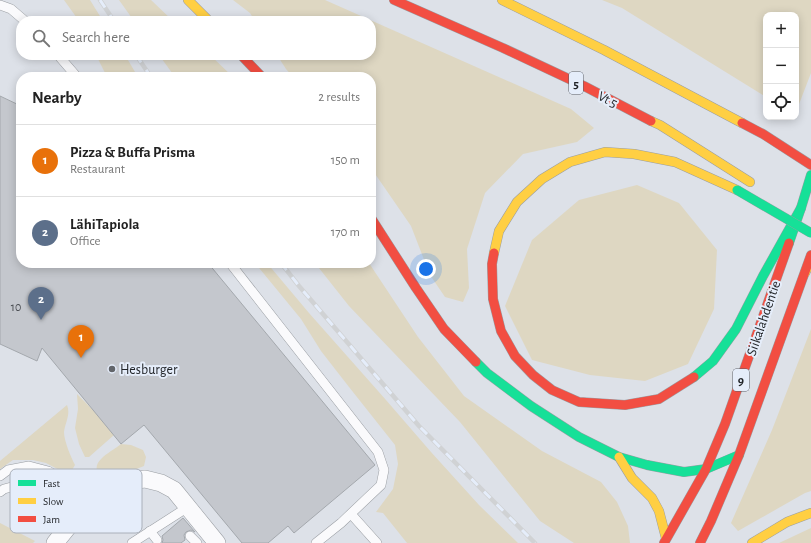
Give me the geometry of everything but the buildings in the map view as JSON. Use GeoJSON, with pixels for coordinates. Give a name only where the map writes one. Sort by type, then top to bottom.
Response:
{"type":"FeatureCollection","features":[{"type":"Feature","properties":{"kind":"main road"},"geometry":{"type":"LineString","coordinates":[[188,0],[204,16]]}},
{"type":"Feature","properties":{"kind":"main road","name":"Vt 5"},"geometry":{"type":"LineString","coordinates":[[394,0],[503,48],[584,86],[660,125],[754,184]]}},
{"type":"Feature","properties":{"kind":"main road"},"geometry":{"type":"LineString","coordinates":[[502,0],[604,50],[684,92],[798,146]]}},
{"type":"Feature","properties":{"kind":"main road"},"geometry":{"type":"LineString","coordinates":[[246,60],[257,72]]}},
{"type":"Feature","properties":{"kind":"main road"},"geometry":{"type":"LineString","coordinates":[[764,131],[811,165]]}},
{"type":"Feature","properties":{"kind":"main road"},"geometry":{"type":"LineString","coordinates":[[791,207],[802,212],[762,276],[736,329],[713,361],[692,379],[659,399],[625,405],[579,402],[552,390],[533,376],[515,356],[501,331],[493,299],[492,264],[499,230],[517,202],[542,179],[570,162],[605,152],[634,154],[674,162],[737,190],[811,233]]}},
{"type":"Feature","properties":{"kind":"main road","name":"Siikalahdentie"},"geometry":{"type":"LineString","coordinates":[[665,541],[706,468],[725,424],[802,212],[811,175]]}},
{"type":"Feature","properties":{"kind":"main road"},"geometry":{"type":"LineString","coordinates":[[376,226],[444,329],[487,373],[537,410],[579,437],[619,457],[647,465],[684,472],[706,468],[739,455]]}},
{"type":"Feature","properties":{"kind":"main road","name":"Siikalahdentie"},"geometry":{"type":"LineString","coordinates":[[700,543],[739,455],[811,255]]}},
{"type":"Feature","properties":{"kind":"main road"},"geometry":{"type":"LineString","coordinates":[[805,274],[811,260]]}},
{"type":"Feature","properties":{"kind":"main road"},"geometry":{"type":"LineString","coordinates":[[619,457],[632,478],[652,498],[659,511],[665,541]]}},
{"type":"Feature","properties":{"kind":"main road"},"geometry":{"type":"LineString","coordinates":[[752,543],[787,522],[811,513]]}},
{"type":"Feature","properties":{"kind":"street"},"geometry":{"type":"LineString","coordinates":[[142,479],[161,482],[174,490],[217,543]]}},
{"type":"Feature","properties":{"kind":"street"},"geometry":{"type":"LineString","coordinates":[[55,543],[63,533]]}},
{"type":"Feature","properties":{"kind":"lane"},"geometry":{"type":"LineString","coordinates":[[0,5],[11,9],[19,16]]}},
{"type":"Feature","properties":{"kind":"lane"},"geometry":{"type":"LineString","coordinates":[[62,60],[72,72]]}},
{"type":"Feature","properties":{"kind":"lane"},"geometry":{"type":"LineString","coordinates":[[234,268],[378,452],[384,470],[381,485],[351,514],[316,543]]}},
{"type":"Feature","properties":{"kind":"lane"},"geometry":{"type":"LineString","coordinates":[[13,469],[28,466],[40,469]]}},
{"type":"Feature","properties":{"kind":"lane"},"geometry":{"type":"LineString","coordinates":[[0,476],[10,470]]}},
{"type":"Feature","properties":{"kind":"lane"},"geometry":{"type":"LineString","coordinates":[[0,492],[10,487]]}},
{"type":"Feature","properties":{"kind":"lane"},"geometry":{"type":"LineString","coordinates":[[137,542],[150,532],[165,528],[188,507]]}},
{"type":"Feature","properties":{"kind":"lane"},"geometry":{"type":"LineString","coordinates":[[351,514],[377,543]]}},
{"type":"Feature","properties":{"kind":"lane"},"geometry":{"type":"LineString","coordinates":[[150,532],[157,540]]}},
{"type":"Feature","properties":{"kind":"lane"},"geometry":{"type":"LineString","coordinates":[[190,536],[197,543]]}},
{"type":"Feature","properties":{"kind":"shaded area"},"geometry":{"type":"Polygon","coordinates":[[[64,0],[90,0],[100,16],[75,16],[64,0]]]}},
{"type":"Feature","properties":{"kind":"shaded area"},"geometry":{"type":"Polygon","coordinates":[[[119,0],[151,0],[168,16],[130,16],[119,0]]]}},
{"type":"Feature","properties":{"kind":"shaded area"},"geometry":{"type":"Polygon","coordinates":[[[233,0],[325,0],[361,16],[252,16],[233,0]]]}},
{"type":"Feature","properties":{"kind":"shaded area"},"geometry":{"type":"Polygon","coordinates":[[[602,0],[811,0],[811,73],[799,104],[799,12],[763,12],[763,95],[622,8],[602,0]]]}},
{"type":"Feature","properties":{"kind":"shaded area"},"geometry":{"type":"Polygon","coordinates":[[[376,23],[571,109],[594,128],[577,142],[523,154],[485,193],[467,249],[469,288],[463,302],[445,297],[430,275],[411,226],[376,175],[376,72],[289,72],[280,60],[376,60],[376,23]]]}},
{"type":"Feature","properties":{"kind":"shaded area"},"geometry":{"type":"Polygon","coordinates":[[[98,60],[128,60],[135,72],[104,72],[98,60]]]}},
{"type":"Feature","properties":{"kind":"shaded area"},"geometry":{"type":"Polygon","coordinates":[[[163,60],[215,60],[228,72],[171,72],[163,60]]]}},
{"type":"Feature","properties":{"kind":"shaded area"},"geometry":{"type":"Polygon","coordinates":[[[637,185],[679,203],[717,250],[714,309],[688,364],[645,381],[590,375],[532,360],[505,306],[532,240],[579,200],[637,185]]]}},
{"type":"Feature","properties":{"kind":"shaded area"},"geometry":{"type":"Polygon","coordinates":[[[259,268],[271,268],[431,452],[479,505],[518,543],[407,543],[383,513],[376,512],[393,489],[398,464],[395,445],[321,351],[301,319],[259,268]]]}},
{"type":"Feature","properties":{"kind":"shaded area"},"geometry":{"type":"Polygon","coordinates":[[[319,268],[372,268],[418,337],[464,396],[542,451],[601,482],[617,502],[628,526],[630,543],[574,543],[540,521],[460,422],[349,306],[319,268]]]}},
{"type":"Feature","properties":{"kind":"shaded area"},"geometry":{"type":"Polygon","coordinates":[[[811,329],[811,491],[738,531],[731,523],[772,430],[811,329]]]}},
{"type":"Feature","properties":{"kind":"shaded area"},"geometry":{"type":"Polygon","coordinates":[[[77,394],[97,414],[114,435],[89,457],[85,457],[79,444],[75,428],[78,409],[77,394]]]}},
{"type":"Feature","properties":{"kind":"shaded area"},"geometry":{"type":"Polygon","coordinates":[[[67,405],[68,415],[64,436],[75,465],[73,469],[57,469],[46,463],[33,460],[13,460],[0,469],[0,461],[67,405]]]}},
{"type":"Feature","properties":{"kind":"shaded area"},"geometry":{"type":"Polygon","coordinates":[[[121,444],[131,445],[143,450],[146,457],[144,466],[136,469],[97,469],[98,463],[121,444]]]}},
{"type":"Feature","properties":{"kind":"shaded area"},"geometry":{"type":"Polygon","coordinates":[[[0,523],[10,528],[10,533],[19,533],[35,541],[33,543],[0,543],[0,523]]]}},
{"type":"Feature","properties":{"kind":"shaded area"},"geometry":{"type":"Polygon","coordinates":[[[811,528],[811,543],[779,543],[811,528]]]}},
{"type":"Feature","properties":{"kind":"railway"},"geometry":{"type":"LineString","coordinates":[[100,0],[111,16]]}},
{"type":"Feature","properties":{"kind":"railway"},"geometry":{"type":"LineString","coordinates":[[139,60],[148,72]]}},
{"type":"Feature","properties":{"kind":"railway"},"geometry":{"type":"LineString","coordinates":[[285,268],[419,426],[535,543]]}},
{"type":"Feature","properties":{"kind":"traffic: fast"},"geometry":{"type":"LineString","coordinates":[[789,243],[811,175]]}},
{"type":"Feature","properties":{"kind":"traffic: fast"},"geometry":{"type":"LineString","coordinates":[[737,190],[811,233]]}},
{"type":"Feature","properties":{"kind":"traffic: fast"},"geometry":{"type":"LineString","coordinates":[[694,377],[713,361],[736,329],[763,276],[801,208]]}},
{"type":"Feature","properties":{"kind":"traffic: fast"},"geometry":{"type":"LineString","coordinates":[[476,362],[487,373],[531,406],[579,437],[619,457],[647,465],[684,472],[706,469],[739,455]]}},
{"type":"Feature","properties":{"kind":"traffic: slow"},"geometry":{"type":"LineString","coordinates":[[188,0],[204,16]]}},
{"type":"Feature","properties":{"kind":"traffic: slow"},"geometry":{"type":"LineString","coordinates":[[502,0],[604,50],[742,123]]}},
{"type":"Feature","properties":{"kind":"traffic: slow"},"geometry":{"type":"LineString","coordinates":[[651,121],[660,125],[750,182]]}},
{"type":"Feature","properties":{"kind":"traffic: slow"},"geometry":{"type":"LineString","coordinates":[[494,253],[499,231],[517,202],[542,179],[570,162],[605,152],[634,154],[675,162],[737,190]]}},
{"type":"Feature","properties":{"kind":"traffic: slow"},"geometry":{"type":"LineString","coordinates":[[805,273],[811,260]]}},
{"type":"Feature","properties":{"kind":"traffic: slow"},"geometry":{"type":"LineString","coordinates":[[619,457],[632,478],[652,498],[659,511],[666,538]]}},
{"type":"Feature","properties":{"kind":"traffic: slow"},"geometry":{"type":"LineString","coordinates":[[752,543],[787,522],[811,513]]}},
{"type":"Feature","properties":{"kind":"traffic: jam"},"geometry":{"type":"LineString","coordinates":[[394,0],[503,48],[584,86],[651,121]]}},
{"type":"Feature","properties":{"kind":"traffic: jam"},"geometry":{"type":"LineString","coordinates":[[246,60],[257,72]]}},
{"type":"Feature","properties":{"kind":"traffic: jam"},"geometry":{"type":"LineString","coordinates":[[742,123],[763,134],[811,165]]}},
{"type":"Feature","properties":{"kind":"traffic: jam"},"geometry":{"type":"LineString","coordinates":[[376,226],[444,329],[476,362]]}},
{"type":"Feature","properties":{"kind":"traffic: jam"},"geometry":{"type":"LineString","coordinates":[[664,543],[706,469],[725,424],[789,243]]}},
{"type":"Feature","properties":{"kind":"traffic: jam"},"geometry":{"type":"LineString","coordinates":[[494,253],[492,264],[493,299],[501,331],[515,356],[533,375],[552,390],[579,402],[625,405],[659,399],[694,377]]}},
{"type":"Feature","properties":{"kind":"traffic: jam"},"geometry":{"type":"LineString","coordinates":[[700,543],[739,455],[811,255]]}},
{"type":"Feature","properties":{"kind":"place","name":"LähiTapiola"},"geometry":{"type":"Point","coordinates":[41,320]}},
{"type":"Feature","properties":{"kind":"place","name":"Pizza & Buffa Prisma"},"geometry":{"type":"Point","coordinates":[81,358]}},
{"type":"Feature","properties":{"kind":"place","name":"Hesburger"},"geometry":{"type":"Point","coordinates":[112,369]}}]}
